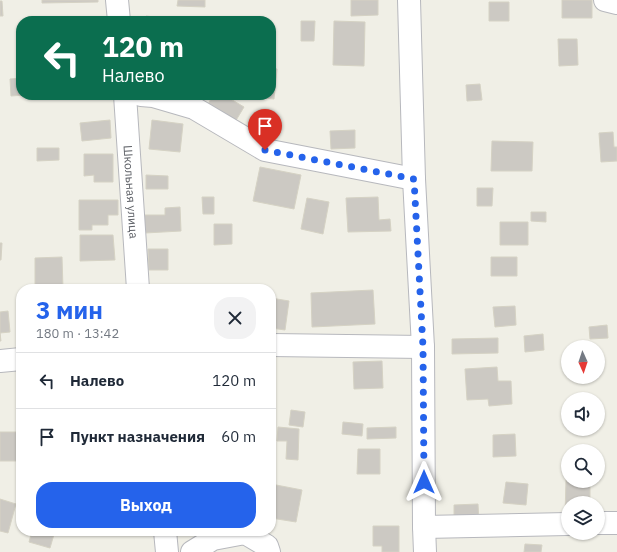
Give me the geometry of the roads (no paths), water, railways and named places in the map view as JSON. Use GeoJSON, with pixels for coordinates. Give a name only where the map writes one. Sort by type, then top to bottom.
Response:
{"type":"FeatureCollection","features":[{"type":"Feature","properties":{"kind":"street"},"geometry":{"type":"LineString","coordinates":[[117,0],[119,16]]}},
{"type":"Feature","properties":{"kind":"street"},"geometry":{"type":"LineString","coordinates":[[409,0],[414,179],[423,347],[425,552]]}},
{"type":"Feature","properties":{"kind":"street"},"geometry":{"type":"LineString","coordinates":[[605,0],[617,3]]}},
{"type":"Feature","properties":{"kind":"street","name":"Школьная улица"},"geometry":{"type":"LineString","coordinates":[[125,100],[138,284]]}},
{"type":"Feature","properties":{"kind":"street"},"geometry":{"type":"LineString","coordinates":[[167,100],[194,108],[265,150],[414,179]]}},
{"type":"Feature","properties":{"kind":"street"},"geometry":{"type":"LineString","coordinates":[[276,345],[423,347]]}},
{"type":"Feature","properties":{"kind":"street"},"geometry":{"type":"LineString","coordinates":[[0,361],[16,360]]}},
{"type":"Feature","properties":{"kind":"street"},"geometry":{"type":"LineString","coordinates":[[605,523],[617,523]]}},
{"type":"Feature","properties":{"kind":"street"},"geometry":{"type":"LineString","coordinates":[[424,527],[561,524]]}},
{"type":"Feature","properties":{"kind":"street"},"geometry":{"type":"LineString","coordinates":[[165,536],[167,552]]}},
{"type":"Feature","properties":{"kind":"street"},"geometry":{"type":"LineString","coordinates":[[192,552],[213,539],[229,536]]}},
{"type":"Feature","properties":{"kind":"street"},"geometry":{"type":"LineString","coordinates":[[250,536],[267,546],[269,552]]}}]}
